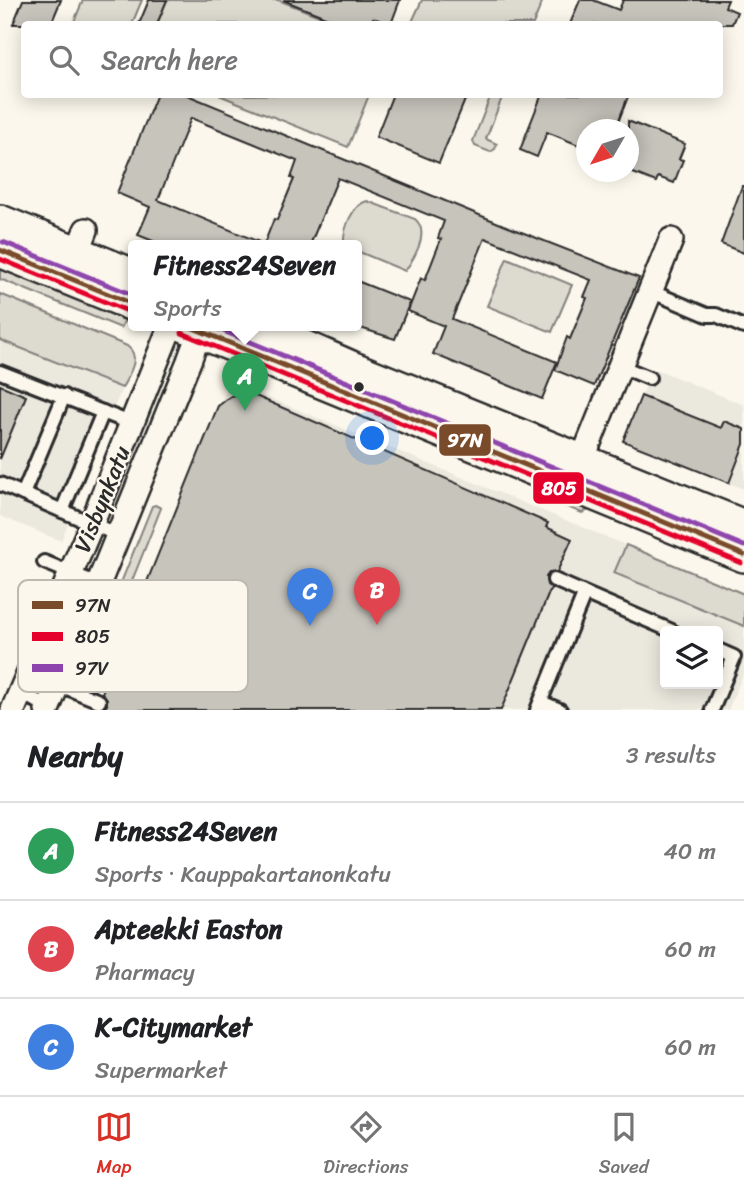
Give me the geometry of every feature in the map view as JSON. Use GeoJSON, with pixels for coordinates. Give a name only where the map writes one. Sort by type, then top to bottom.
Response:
{"type":"FeatureCollection","features":[{"type":"Feature","properties":{"kind":"main road"},"geometry":{"type":"LineString","coordinates":[[0,222],[81,242],[128,273]]}},
{"type":"Feature","properties":{"kind":"main road"},"geometry":{"type":"LineString","coordinates":[[0,250],[128,302]]}},
{"type":"Feature","properties":{"kind":"main road"},"geometry":{"type":"LineString","coordinates":[[200,331],[577,473],[744,527]]}},
{"type":"Feature","properties":{"kind":"main road"},"geometry":{"type":"LineString","coordinates":[[266,331],[577,473],[744,555]]}},
{"type":"Feature","properties":{"kind":"street"},"geometry":{"type":"LineString","coordinates":[[577,473],[671,240]]}},
{"type":"Feature","properties":{"kind":"street","name":"Visbynkatu"},"geometry":{"type":"LineString","coordinates":[[69,580],[132,425],[187,331]]}},
{"type":"Feature","properties":{"kind":"street","name":"Visbynkatu"},"geometry":{"type":"LineString","coordinates":[[100,580],[188,331]]}},
{"type":"Feature","properties":{"kind":"lane"},"geometry":{"type":"LineString","coordinates":[[650,291],[744,327]]}},
{"type":"Feature","properties":{"kind":"lane"},"geometry":{"type":"LineString","coordinates":[[620,366],[649,378]]}},
{"type":"Feature","properties":{"kind":"lane"},"geometry":{"type":"LineString","coordinates":[[0,372],[132,425]]}},
{"type":"Feature","properties":{"kind":"lane"},"geometry":{"type":"LineString","coordinates":[[23,494],[64,396]]}},
{"type":"Feature","properties":{"kind":"lane"},"geometry":{"type":"LineString","coordinates":[[62,511],[103,412]]}},
{"type":"Feature","properties":{"kind":"lane"},"geometry":{"type":"LineString","coordinates":[[0,484],[118,534]]}},
{"type":"Feature","properties":{"kind":"lane"},"geometry":{"type":"LineString","coordinates":[[44,562],[89,580]]}},
{"type":"Feature","properties":{"kind":"lane"},"geometry":{"type":"LineString","coordinates":[[554,580],[660,626]]}},
{"type":"Feature","properties":{"kind":"lane"},"geometry":{"type":"LineString","coordinates":[[560,710],[539,706],[584,595]]}},
{"type":"Feature","properties":{"kind":"lane"},"geometry":{"type":"LineString","coordinates":[[723,652],[734,657],[723,684]]}},
{"type":"Feature","properties":{"kind":"lane"},"geometry":{"type":"LineString","coordinates":[[712,710],[721,689]]}},
{"type":"Feature","properties":{"kind":"lane"},"geometry":{"type":"LineString","coordinates":[[22,692],[53,703]]}},
{"type":"Feature","properties":{"kind":"lane"},"geometry":{"type":"LineString","coordinates":[[22,692],[53,703],[99,701]]}},
{"type":"Feature","properties":{"kind":"shaded area"},"geometry":{"type":"Polygon","coordinates":[[[83,0],[142,0],[133,21],[74,21],[83,0]]]}},
{"type":"Feature","properties":{"kind":"shaded area"},"geometry":{"type":"Polygon","coordinates":[[[167,0],[278,0],[332,21],[158,21],[167,0]]]}},
{"type":"Feature","properties":{"kind":"shaded area"},"geometry":{"type":"Polygon","coordinates":[[[422,0],[543,0],[534,21],[412,21],[422,0]]]}},
{"type":"Feature","properties":{"kind":"shaded area"},"geometry":{"type":"Polygon","coordinates":[[[226,98],[367,98],[348,147],[226,98]]]}},
{"type":"Feature","properties":{"kind":"shaded area"},"geometry":{"type":"Polygon","coordinates":[[[490,98],[502,98],[486,139],[497,144],[495,149],[490,152],[475,146],[473,141],[490,98]]]}},
{"type":"Feature","properties":{"kind":"shaded area"},"geometry":{"type":"Polygon","coordinates":[[[367,201],[415,219],[419,224],[419,245],[405,271],[362,253],[362,240],[344,240],[350,218],[362,203],[367,201]]]}},
{"type":"Feature","properties":{"kind":"shaded area"},"geometry":{"type":"Polygon","coordinates":[[[507,258],[572,285],[552,332],[487,306],[507,258]]]}},
{"type":"Feature","properties":{"kind":"shaded area"},"geometry":{"type":"Polygon","coordinates":[[[0,267],[125,320],[121,328],[0,279],[0,267]]]}},
{"type":"Feature","properties":{"kind":"shaded area"},"geometry":{"type":"Polygon","coordinates":[[[0,294],[127,346],[134,355],[134,360],[122,388],[0,340],[0,294]]]}},
{"type":"Feature","properties":{"kind":"shaded area"},"geometry":{"type":"Polygon","coordinates":[[[0,340],[122,388],[61,541],[0,516],[0,340]]]}},
{"type":"Feature","properties":{"kind":"shaded area"},"geometry":{"type":"Polygon","coordinates":[[[658,370],[744,405],[744,489],[623,441],[649,378],[658,370]]]}},
{"type":"Feature","properties":{"kind":"shaded area"},"geometry":{"type":"Polygon","coordinates":[[[231,382],[744,594],[744,672],[728,710],[96,710],[103,692],[248,692],[248,580],[148,580],[218,406],[231,382]]]}},
{"type":"Feature","properties":{"kind":"shaded area"},"geometry":{"type":"Polygon","coordinates":[[[542,479],[593,501],[589,510],[582,513],[542,497],[538,491],[542,479]]]}},
{"type":"Feature","properties":{"kind":"shaded area"},"geometry":{"type":"Polygon","coordinates":[[[152,506],[161,508],[132,580],[122,580],[152,506]]]}},
{"type":"Feature","properties":{"kind":"shaded area"},"geometry":{"type":"Polygon","coordinates":[[[626,545],[744,594],[744,626],[614,573],[626,545]]]}},
{"type":"Feature","properties":{"kind":"building"},"geometry":{"type":"Polygon","coordinates":[[[23,0],[61,0],[52,21],[21,21],[21,24],[13,24],[23,0]]]}},
{"type":"Feature","properties":{"kind":"building"},"geometry":{"type":"Polygon","coordinates":[[[149,0],[167,0],[158,21],[140,21],[149,0]]]}},
{"type":"Feature","properties":{"kind":"building"},"geometry":{"type":"Polygon","coordinates":[[[283,0],[400,0],[392,21],[373,18],[372,21],[336,21],[283,0]]]}},
{"type":"Feature","properties":{"kind":"building"},"geometry":{"type":"Polygon","coordinates":[[[580,0],[593,0],[619,10],[623,0],[728,0],[725,7],[737,12],[732,24],[723,24],[723,21],[571,21],[580,0]]]}},
{"type":"Feature","properties":{"kind":"building"},"geometry":{"type":"Polygon","coordinates":[[[155,98],[195,98],[639,278],[594,386],[555,370],[567,337],[570,339],[587,298],[584,297],[591,280],[485,238],[452,319],[557,362],[542,399],[433,354],[444,326],[408,311],[421,278],[425,280],[441,239],[438,238],[444,221],[338,178],[312,240],[266,240],[294,179],[291,178],[297,161],[191,118],[158,200],[254,240],[150,240],[138,235],[150,207],[117,193],[155,98]]]}},
{"type":"Feature","properties":{"kind":"building"},"geometry":{"type":"Polygon","coordinates":[[[391,98],[465,100],[439,163],[376,137],[391,98]]]}},
{"type":"Feature","properties":{"kind":"building"},"geometry":{"type":"Polygon","coordinates":[[[540,98],[627,98],[619,119],[576,119],[576,144],[547,132],[537,157],[520,150],[540,98]]]}},
{"type":"Feature","properties":{"kind":"building"},"geometry":{"type":"Polygon","coordinates":[[[639,125],[685,144],[679,159],[683,160],[674,183],[658,177],[656,182],[639,175],[639,125]]]}},
{"type":"Feature","properties":{"kind":"building"},"geometry":{"type":"Polygon","coordinates":[[[744,186],[744,253],[721,244],[744,186]]]}},
{"type":"Feature","properties":{"kind":"building"},"geometry":{"type":"Polygon","coordinates":[[[362,283],[410,302],[395,339],[362,329],[362,283]]]}},
{"type":"Feature","properties":{"kind":"building"},"geometry":{"type":"Polygon","coordinates":[[[0,385],[26,396],[0,459],[0,385]]]}},
{"type":"Feature","properties":{"kind":"building"},"geometry":{"type":"Polygon","coordinates":[[[251,394],[548,523],[546,527],[572,539],[557,572],[549,573],[546,577],[547,585],[551,588],[501,710],[96,710],[107,705],[102,692],[248,692],[248,580],[148,580],[218,406],[231,396],[251,394]]]}},
{"type":"Feature","properties":{"kind":"building"},"geometry":{"type":"Polygon","coordinates":[[[641,396],[721,428],[724,421],[744,429],[744,444],[729,483],[623,441],[641,396]]]}},
{"type":"Feature","properties":{"kind":"transit line","name":"97V"},"geometry":{"type":"LineString","coordinates":[[3,242],[128,293]]}},
{"type":"Feature","properties":{"kind":"transit line","name":"97N"},"geometry":{"type":"LineString","coordinates":[[0,250],[128,302]]}},
{"type":"Feature","properties":{"kind":"transit line","name":"805"},"geometry":{"type":"LineString","coordinates":[[0,259],[128,311]]}},
{"type":"Feature","properties":{"kind":"transit line","name":"97N"},"geometry":{"type":"LineString","coordinates":[[201,331],[744,555]]}},
{"type":"Feature","properties":{"kind":"transit line","name":"97V"},"geometry":{"type":"LineString","coordinates":[[224,331],[744,546]]}},
{"type":"Feature","properties":{"kind":"transit line","name":"805"},"geometry":{"type":"LineString","coordinates":[[182,333],[741,563]]}},
{"type":"Feature","properties":{"kind":"place","name":"Fitness24Seven"},"geometry":{"type":"Point","coordinates":[245,411]}},
{"type":"Feature","properties":{"kind":"place","name":"Apteekki Easton"},"geometry":{"type":"Point","coordinates":[377,625]}},
{"type":"Feature","properties":{"kind":"place","name":"K-Citymarket"},"geometry":{"type":"Point","coordinates":[310,626]}}]}
